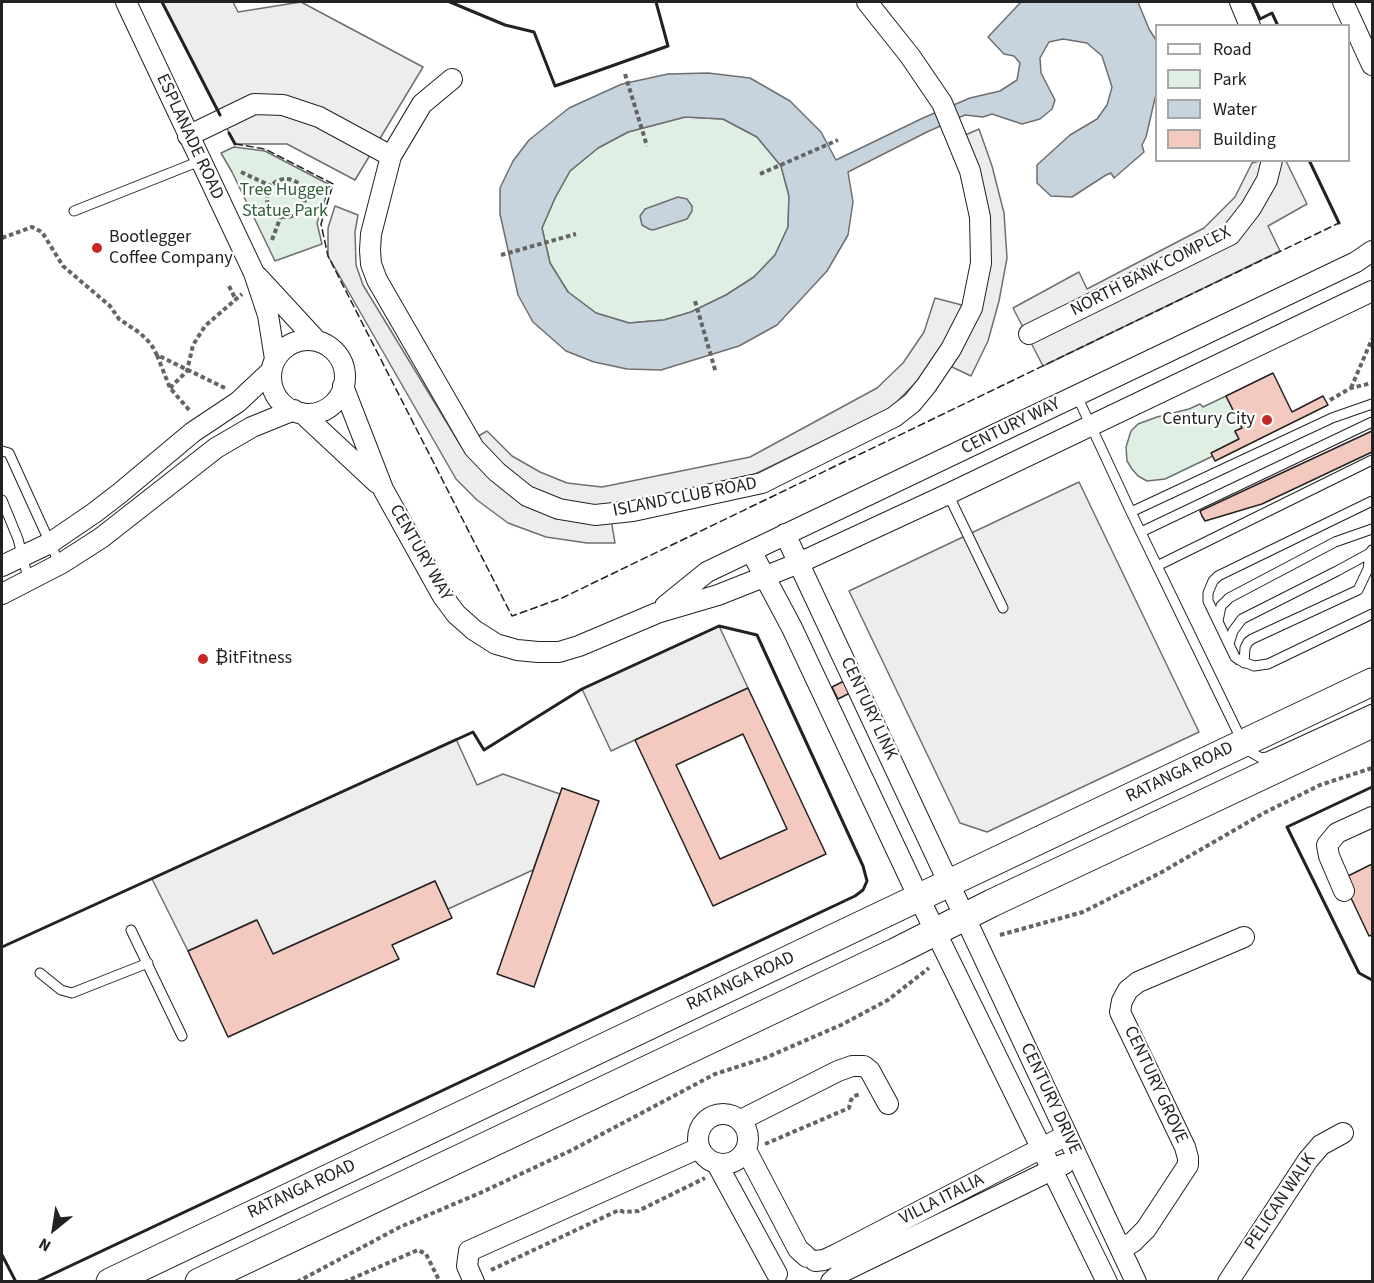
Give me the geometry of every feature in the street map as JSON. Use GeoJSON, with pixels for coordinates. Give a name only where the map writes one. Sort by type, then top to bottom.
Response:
{"type":"FeatureCollection","features":[{"type":"Feature","properties":{"kind":"main road","name":"RATANGA ROAD"},"geometry":{"type":"LineString","coordinates":[[110,1281],[1372,682]]}},
{"type":"Feature","properties":{"kind":"main road","name":"RATANGA ROAD"},"geometry":{"type":"LineString","coordinates":[[199,1281],[1372,724]]}},
{"type":"Feature","properties":{"kind":"street","name":"ESPLANADE ROAD"},"geometry":{"type":"LineString","coordinates":[[126,2],[194,148],[250,281],[267,315],[273,365]]}},
{"type":"Feature","properties":{"kind":"street","name":"ISLAND CLUB ROAD"},"geometry":{"type":"LineString","coordinates":[[452,79],[422,104],[391,156],[371,234],[371,264],[377,280],[474,448],[497,472],[527,496],[559,509],[594,515],[633,511],[762,483],[894,417],[912,403],[926,386],[951,349],[972,308],[981,263],[980,217],[969,171],[942,104],[910,57],[867,2]]}},
{"type":"Feature","properties":{"kind":"street"},"geometry":{"type":"LineString","coordinates":[[1240,2],[1249,24]]}},
{"type":"Feature","properties":{"kind":"street"},"geometry":{"type":"LineString","coordinates":[[1343,2],[1372,65]]}},
{"type":"Feature","properties":{"kind":"street"},"geometry":{"type":"LineString","coordinates":[[194,148],[260,107],[283,105],[306,111],[391,156]]}},
{"type":"Feature","properties":{"kind":"street","name":"NORTH BANK COMPLEX"},"geometry":{"type":"LineString","coordinates":[[1029,334],[1230,235],[1251,208],[1267,180],[1272,162]]}},
{"type":"Feature","properties":{"kind":"street","name":"CENTURY WAY"},"geometry":{"type":"LineString","coordinates":[[657,613],[707,572],[1356,262],[1372,251]]}},
{"type":"Feature","properties":{"kind":"street","name":"ESPLANADE ROAD"},"geometry":{"type":"LineString","coordinates":[[250,281],[317,341]]}},
{"type":"Feature","properties":{"kind":"street","name":"CENTURY WAY"},"geometry":{"type":"LineString","coordinates":[[343,386],[383,489],[442,595],[456,614],[474,630],[496,644],[517,650],[558,652],[579,646],[657,613],[718,595],[799,563],[1372,291]]}},
{"type":"Feature","properties":{"kind":"street"},"geometry":{"type":"LineString","coordinates":[[2,566],[50,543],[120,493],[193,432],[238,402],[273,365],[282,350],[294,342],[317,341],[330,348],[340,359],[344,370],[343,386],[338,397],[328,407],[312,413],[298,412],[252,427],[216,448],[101,538],[60,565],[2,594]]}},
{"type":"Feature","properties":{"kind":"street"},"geometry":{"type":"LineString","coordinates":[[273,365],[271,381],[276,394],[282,403],[298,412]]}},
{"type":"Feature","properties":{"kind":"street","name":"CENTURY WAY"},"geometry":{"type":"LineString","coordinates":[[298,412],[383,489]]}},
{"type":"Feature","properties":{"kind":"street","name":"CENTURY LINK"},"geometry":{"type":"LineString","coordinates":[[786,534],[964,917]]}},
{"type":"Feature","properties":{"kind":"street","name":"CENTURY LINK"},"geometry":{"type":"LineString","coordinates":[[752,551],[792,628],[936,930]]}},
{"type":"Feature","properties":{"kind":"street"},"geometry":{"type":"LineString","coordinates":[[1344,891],[1329,856],[1327,845],[1337,833],[1372,816]]}},
{"type":"Feature","properties":{"kind":"street","name":"CENTURY DRIVE"},"geometry":{"type":"LineString","coordinates":[[964,917],[1136,1281]]}},
{"type":"Feature","properties":{"kind":"street","name":"CENTURY DRIVE"},"geometry":{"type":"LineString","coordinates":[[936,930],[1107,1281]]}},
{"type":"Feature","properties":{"kind":"street","name":"CENTURY GROVE"},"geometry":{"type":"LineString","coordinates":[[1121,1249],[1133,1242],[1146,1229],[1188,1165],[1185,1147],[1120,1012],[1122,1001],[1128,990],[1138,982],[1244,937]]}},
{"type":"Feature","properties":{"kind":"street"},"geometry":{"type":"LineString","coordinates":[[741,1120],[852,1066],[864,1066],[870,1071],[883,1096]]}},
{"type":"Feature","properties":{"kind":"street"},"geometry":{"type":"LineString","coordinates":[[776,1278],[747,1216],[719,1167],[706,1158],[699,1148],[698,1134],[704,1122],[715,1114],[729,1114],[741,1120],[747,1129],[748,1153],[798,1249],[811,1259],[829,1281]]}},
{"type":"Feature","properties":{"kind":"street","name":"PELICAN WALK"},"geometry":{"type":"LineString","coordinates":[[1228,1281],[1308,1160],[1321,1145],[1343,1134]]}},
{"type":"Feature","properties":{"kind":"street","name":"VILLA ITALIA"},"geometry":{"type":"LineString","coordinates":[[776,1278],[781,1266],[788,1260],[797,1257],[824,1260],[1067,1135]]}},
{"type":"Feature","properties":{"kind":"street"},"geometry":{"type":"LineString","coordinates":[[473,1279],[467,1266],[469,1251],[699,1148]]}},
{"type":"Feature","properties":{"kind":"street"},"geometry":{"type":"LineString","coordinates":[[719,1167],[748,1153]]}},
{"type":"Feature","properties":{"kind":"street","name":"VILLA ITALIA"},"geometry":{"type":"LineString","coordinates":[[829,1281],[842,1272],[1077,1157]]}},
{"type":"Feature","properties":{"kind":"lane"},"geometry":{"type":"LineString","coordinates":[[74,211],[194,148]]}},
{"type":"Feature","properties":{"kind":"lane"},"geometry":{"type":"LineString","coordinates":[[1077,396],[1243,743],[1253,754],[1261,758],[1267,757],[1372,709]]}},
{"type":"Feature","properties":{"kind":"lane"},"geometry":{"type":"LineString","coordinates":[[1131,512],[1332,418],[1372,405]]}},
{"type":"Feature","properties":{"kind":"lane"},"geometry":{"type":"LineString","coordinates":[[1141,532],[1372,422]]}},
{"type":"Feature","properties":{"kind":"lane"},"geometry":{"type":"LineString","coordinates":[[4,453],[60,565]]}},
{"type":"Feature","properties":{"kind":"lane"},"geometry":{"type":"LineString","coordinates":[[1157,566],[1372,460]]}},
{"type":"Feature","properties":{"kind":"lane"},"geometry":{"type":"LineString","coordinates":[[948,494],[1003,608]]}},
{"type":"Feature","properties":{"kind":"lane"},"geometry":{"type":"LineString","coordinates":[[2,500],[18,539],[29,582]]}},
{"type":"Feature","properties":{"kind":"lane"},"geometry":{"type":"LineString","coordinates":[[1372,501],[1218,576],[1208,593],[1208,601],[1235,657],[1254,666],[1268,664],[1372,614]]}},
{"type":"Feature","properties":{"kind":"lane"},"geometry":{"type":"LineString","coordinates":[[1218,621],[1221,606],[1228,598],[1335,542],[1372,529]]}},
{"type":"Feature","properties":{"kind":"lane"},"geometry":{"type":"LineString","coordinates":[[1229,644],[1233,631],[1242,619],[1371,551]]}},
{"type":"Feature","properties":{"kind":"lane"},"geometry":{"type":"LineString","coordinates":[[1244,663],[1245,648],[1252,639],[1358,590],[1368,569],[1371,551]]}},
{"type":"Feature","properties":{"kind":"lane"},"geometry":{"type":"LineString","coordinates":[[132,930],[182,1036]]}},
{"type":"Feature","properties":{"kind":"lane"},"geometry":{"type":"LineString","coordinates":[[40,974],[61,990],[72,993],[148,963]]}},
{"type":"Feature","properties":{"kind":"path"},"geometry":{"type":"LineString","coordinates":[[626,74],[647,146]]}},
{"type":"Feature","properties":{"kind":"path"},"geometry":{"type":"LineString","coordinates":[[760,174],[838,140]]}},
{"type":"Feature","properties":{"kind":"path"},"geometry":{"type":"LineString","coordinates":[[241,172],[271,186]]}},
{"type":"Feature","properties":{"kind":"path"},"geometry":{"type":"LineString","coordinates":[[291,179],[303,188],[304,203],[301,209],[296,214],[281,216],[269,207],[267,193],[271,186],[276,181],[291,179]]}},
{"type":"Feature","properties":{"kind":"path"},"geometry":{"type":"LineString","coordinates":[[272,240],[281,216]]}},
{"type":"Feature","properties":{"kind":"path"},"geometry":{"type":"LineString","coordinates":[[2,238],[32,227],[42,232],[63,266],[110,306],[119,319],[140,333],[151,344],[170,388],[190,411]]}},
{"type":"Feature","properties":{"kind":"path"},"geometry":{"type":"LineString","coordinates":[[501,255],[576,234]]}},
{"type":"Feature","properties":{"kind":"path"},"geometry":{"type":"LineString","coordinates":[[170,388],[186,371],[193,345],[205,326],[236,300],[250,281]]}},
{"type":"Feature","properties":{"kind":"path"},"geometry":{"type":"LineString","coordinates":[[229,286],[236,300]]}},
{"type":"Feature","properties":{"kind":"path"},"geometry":{"type":"LineString","coordinates":[[695,301],[716,373]]}},
{"type":"Feature","properties":{"kind":"path"},"geometry":{"type":"LineString","coordinates":[[1351,388],[1372,339]]}},
{"type":"Feature","properties":{"kind":"path"},"geometry":{"type":"LineString","coordinates":[[157,355],[231,391]]}},
{"type":"Feature","properties":{"kind":"path"},"geometry":{"type":"LineString","coordinates":[[1330,400],[1351,388],[1372,383]]}},
{"type":"Feature","properties":{"kind":"path"},"geometry":{"type":"LineString","coordinates":[[1000,935],[1083,912],[1162,872],[1264,813],[1320,785],[1372,768]]}},
{"type":"Feature","properties":{"kind":"path"},"geometry":{"type":"LineString","coordinates":[[297,1281],[400,1227],[573,1150],[715,1074],[765,1058],[840,1025],[888,1000],[929,968]]}},
{"type":"Feature","properties":{"kind":"path"},"geometry":{"type":"LineString","coordinates":[[748,1153],[849,1108],[854,1096],[883,1096]]}},
{"type":"Feature","properties":{"kind":"path"},"geometry":{"type":"LineString","coordinates":[[473,1279],[482,1270],[491,1270],[522,1257],[619,1210],[638,1211],[702,1181],[719,1167]]}},
{"type":"Feature","properties":{"kind":"path"},"geometry":{"type":"LineString","coordinates":[[344,1281],[418,1250],[426,1254],[440,1281]]}},
{"type":"Feature","properties":{"kind":"green space"},"geometry":{"type":"Polygon","coordinates":[[[685,117],[723,119],[757,137],[781,166],[789,196],[788,227],[775,255],[754,277],[726,295],[691,312],[664,320],[629,323],[596,313],[568,292],[550,263],[542,228],[555,198],[570,171],[598,148],[628,132],[685,117]]]}},
{"type":"Feature","properties":{"kind":"green space","name":"Tree Hugger Statue Park"},"geometry":{"type":"Polygon","coordinates":[[[234,147],[265,151],[330,185],[317,223],[322,244],[275,261],[221,153],[234,147]]]}},
{"type":"Feature","properties":{"kind":"green space"},"geometry":{"type":"Polygon","coordinates":[[[1226,396],[1242,428],[1235,432],[1239,439],[1212,453],[1213,456],[1165,479],[1147,481],[1132,469],[1127,461],[1126,447],[1131,431],[1138,424],[1200,404],[1203,407],[1226,396]]]}},
{"type":"Feature","properties":{"kind":"shaded area"},"geometry":{"type":"Polygon","coordinates":[[[162,2],[233,2],[238,12],[301,2],[423,67],[355,180],[287,144],[235,144],[162,2]]]}},
{"type":"Feature","properties":{"kind":"shaded area"},"geometry":{"type":"Polygon","coordinates":[[[979,129],[992,166],[1004,213],[1007,258],[988,341],[971,376],[933,358],[919,379],[891,408],[755,474],[609,507],[615,543],[587,543],[546,537],[508,523],[477,500],[456,479],[328,256],[328,228],[335,206],[358,215],[355,232],[356,265],[363,285],[461,446],[487,431],[512,456],[540,472],[567,483],[602,487],[750,457],[877,388],[903,363],[924,332],[935,298],[977,309],[987,264],[963,136],[979,129]]]}},
{"type":"Feature","properties":{"kind":"shaded area"},"geometry":{"type":"Polygon","coordinates":[[[1286,162],[1307,204],[1268,226],[1280,251],[1043,366],[1013,308],[1079,272],[1087,289],[1204,228],[1235,197],[1252,163],[1286,162]]]}},
{"type":"Feature","properties":{"kind":"shaded area"},"geometry":{"type":"Polygon","coordinates":[[[1079,482],[1199,732],[987,832],[960,823],[849,591],[1079,482]]]}},
{"type":"Feature","properties":{"kind":"shaded area"},"geometry":{"type":"Polygon","coordinates":[[[719,626],[748,688],[611,751],[582,689],[719,626]]]}},
{"type":"Feature","properties":{"kind":"shaded area"},"geometry":{"type":"Polygon","coordinates":[[[456,739],[477,785],[503,774],[560,794],[533,870],[448,909],[435,881],[273,954],[256,920],[188,951],[152,879],[456,739]]]}},
{"type":"Feature","properties":{"kind":"water"},"geometry":{"type":"Polygon","coordinates":[[[1021,2],[1138,2],[1155,38],[1155,98],[1142,145],[1144,152],[1114,178],[1111,173],[1106,175],[1072,197],[1051,196],[1037,183],[1037,165],[1070,135],[1097,119],[1107,105],[1112,87],[1102,56],[1087,43],[1063,39],[1049,42],[1040,58],[1041,73],[1055,100],[1052,109],[1040,119],[1022,124],[992,114],[983,117],[965,115],[848,172],[853,202],[848,235],[827,271],[777,325],[739,346],[661,370],[627,369],[594,362],[566,351],[533,322],[518,295],[500,214],[500,188],[513,161],[529,140],[569,108],[622,84],[668,74],[708,73],[750,78],[790,101],[821,132],[836,160],[970,98],[1000,91],[1017,80],[1020,63],[1014,56],[1004,54],[988,37],[1021,2]],[[685,117],[628,132],[598,148],[570,171],[542,228],[550,263],[568,292],[596,313],[629,323],[664,320],[691,312],[726,295],[754,277],[775,255],[788,227],[789,196],[781,166],[757,137],[723,119],[685,117]]]}},
{"type":"Feature","properties":{"kind":"water"},"geometry":{"type":"Polygon","coordinates":[[[678,197],[687,199],[692,206],[687,219],[653,230],[642,225],[640,216],[645,209],[678,197]]]}},
{"type":"Feature","properties":{"kind":"building","name":"Century City"},"geometry":{"type":"Polygon","coordinates":[[[1273,373],[1292,412],[1323,396],[1328,405],[1215,461],[1211,453],[1239,439],[1235,431],[1242,428],[1226,396],[1273,373]]]}},
{"type":"Feature","properties":{"kind":"building"},"geometry":{"type":"Polygon","coordinates":[[[1372,431],[1372,452],[1262,504],[1205,521],[1202,516],[1200,511],[1372,431]]]}},
{"type":"Feature","properties":{"kind":"building"},"geometry":{"type":"Polygon","coordinates":[[[844,681],[850,693],[838,699],[832,687],[844,681]]]}},
{"type":"Feature","properties":{"kind":"building"},"geometry":{"type":"Polygon","coordinates":[[[748,688],[826,854],[713,906],[635,740],[748,688]],[[743,734],[676,765],[720,859],[787,829],[743,734]]]}},
{"type":"Feature","properties":{"kind":"building"},"geometry":{"type":"Polygon","coordinates":[[[562,788],[599,801],[534,987],[497,974],[562,788]]]}},
{"type":"Feature","properties":{"kind":"building"},"geometry":{"type":"Polygon","coordinates":[[[1372,864],[1372,935],[1369,936],[1342,879],[1372,864]]]}},
{"type":"Feature","properties":{"kind":"building"},"geometry":{"type":"Polygon","coordinates":[[[435,881],[452,918],[392,945],[399,959],[228,1037],[188,951],[257,920],[273,954],[435,881]]]}},
{"type":"Feature","properties":{"kind":"fence"},"geometry":{"type":"LineString","coordinates":[[235,144],[265,149],[333,184],[321,224],[328,256],[512,616],[562,598],[1339,223]]}},
{"type":"Feature","properties":{"kind":"wall"},"geometry":{"type":"LineString","coordinates":[[162,2],[220,115]]}},
{"type":"Feature","properties":{"kind":"wall"},"geometry":{"type":"LineString","coordinates":[[450,2],[505,25],[534,32],[555,86],[668,46],[656,2]]}},
{"type":"Feature","properties":{"kind":"wall"},"geometry":{"type":"LineString","coordinates":[[1252,2],[1260,19],[1272,13],[1277,24]]}},
{"type":"Feature","properties":{"kind":"wall"},"geometry":{"type":"LineString","coordinates":[[229,133],[235,144]]}},
{"type":"Feature","properties":{"kind":"wall"},"geometry":{"type":"LineString","coordinates":[[1310,162],[1339,223]]}},
{"type":"Feature","properties":{"kind":"wall"},"geometry":{"type":"LineString","coordinates":[[2,947],[473,732],[484,750],[582,689],[719,626],[757,635],[863,866],[867,881],[863,890],[855,896],[36,1282]]}},
{"type":"Feature","properties":{"kind":"wall"},"geometry":{"type":"LineString","coordinates":[[1372,787],[1287,827],[1359,973],[1372,980]]}},
{"type":"Feature","properties":{"kind":"wall"},"geometry":{"type":"LineString","coordinates":[[2,1255],[16,1282]]}},
{"type":"Feature","properties":{"kind":"place","name":"Bootlegger Coffee Company"},"geometry":{"type":"Point","coordinates":[97,248]}},
{"type":"Feature","properties":{"kind":"place","name":"Century City"},"geometry":{"type":"Point","coordinates":[1267,420]}},
{"type":"Feature","properties":{"kind":"place","name":"₿itFitness"},"geometry":{"type":"Point","coordinates":[203,659]}}]}
